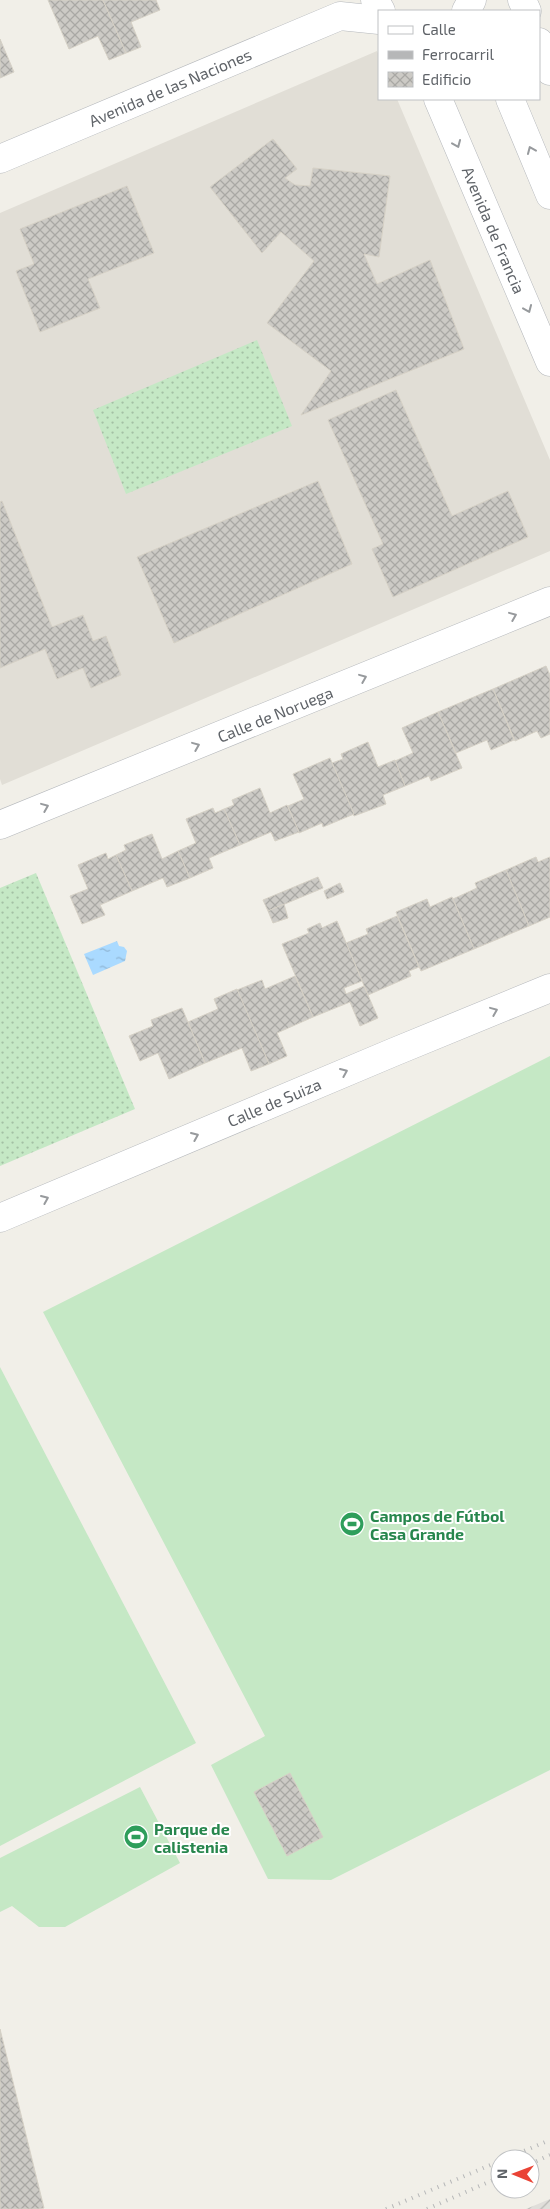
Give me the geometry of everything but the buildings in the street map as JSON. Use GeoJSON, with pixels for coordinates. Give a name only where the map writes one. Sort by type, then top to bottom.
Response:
{"type":"FeatureCollection","features":[{"type":"Feature","properties":{"kind":"street","name":"Avenida de las Naciones"},"geometry":{"type":"LineString","coordinates":[[0,159],[347,8],[378,20]]}},
{"type":"Feature","properties":{"kind":"street"},"geometry":{"type":"LineString","coordinates":[[540,45],[550,71]]}},
{"type":"Feature","properties":{"kind":"street","name":"Avenida de Francia"},"geometry":{"type":"LineString","coordinates":[[438,100],[550,362]]}},
{"type":"Feature","properties":{"kind":"street"},"geometry":{"type":"LineString","coordinates":[[510,100],[550,195]]}},
{"type":"Feature","properties":{"kind":"street","name":"Calle de Noruega"},"geometry":{"type":"LineString","coordinates":[[0,825],[550,601]]}},
{"type":"Feature","properties":{"kind":"street","name":"Calle de Suiza"},"geometry":{"type":"LineString","coordinates":[[0,1218],[384,1055],[550,988]]}},
{"type":"Feature","properties":{"kind":"shaded area"},"geometry":{"type":"Polygon","coordinates":[[[377,51],[378,100],[397,100],[550,460],[550,551],[2,785],[0,779],[0,213],[377,51]]]}},
{"type":"Feature","properties":{"kind":"shaded area"},"geometry":{"type":"Polygon","coordinates":[[[550,2199],[550,2209],[526,2209],[550,2199]]]}},
{"type":"Feature","properties":{"kind":"green space"},"geometry":{"type":"Polygon","coordinates":[[[257,340],[292,426],[126,494],[93,410],[257,340]]]}},
{"type":"Feature","properties":{"kind":"green space"},"geometry":{"type":"Polygon","coordinates":[[[36,873],[135,1109],[0,1166],[0,888],[36,873]]]}},
{"type":"Feature","properties":{"kind":"green space","name":"Campos de Fútbol Casa Grande"},"geometry":{"type":"Polygon","coordinates":[[[550,1056],[550,1770],[331,1880],[268,1879],[211,1765],[265,1736],[43,1312],[550,1056]]]}},
{"type":"Feature","properties":{"kind":"green space"},"geometry":{"type":"Polygon","coordinates":[[[0,1367],[196,1743],[0,1846],[0,1367]]]}},
{"type":"Feature","properties":{"kind":"green space"},"geometry":{"type":"Polygon","coordinates":[[[140,1787],[180,1863],[65,1927],[39,1927],[12,1906],[0,1912],[0,1858],[140,1787]]]}},
{"type":"Feature","properties":{"kind":"water"},"geometry":{"type":"Polygon","coordinates":[[[117,941],[119,946],[124,947],[127,951],[125,961],[93,975],[84,954],[117,941]]]}},
{"type":"Feature","properties":{"kind":"railway"},"geometry":{"type":"LineString","coordinates":[[529,2149],[550,2140]]}},
{"type":"Feature","properties":{"kind":"railway"},"geometry":{"type":"LineString","coordinates":[[540,2160],[550,2155]]}},
{"type":"Feature","properties":{"kind":"railway"},"geometry":{"type":"LineString","coordinates":[[386,2209],[490,2165]]}},
{"type":"Feature","properties":{"kind":"railway"},"geometry":{"type":"LineString","coordinates":[[427,2209],[490,2181]]}},
{"type":"Feature","properties":{"kind":"place","name":"Campos de Fútbol Casa Grande"},"geometry":{"type":"Point","coordinates":[352,1524]}},
{"type":"Feature","properties":{"kind":"place","name":"Parque de calistenia"},"geometry":{"type":"Point","coordinates":[136,1837]}}]}
